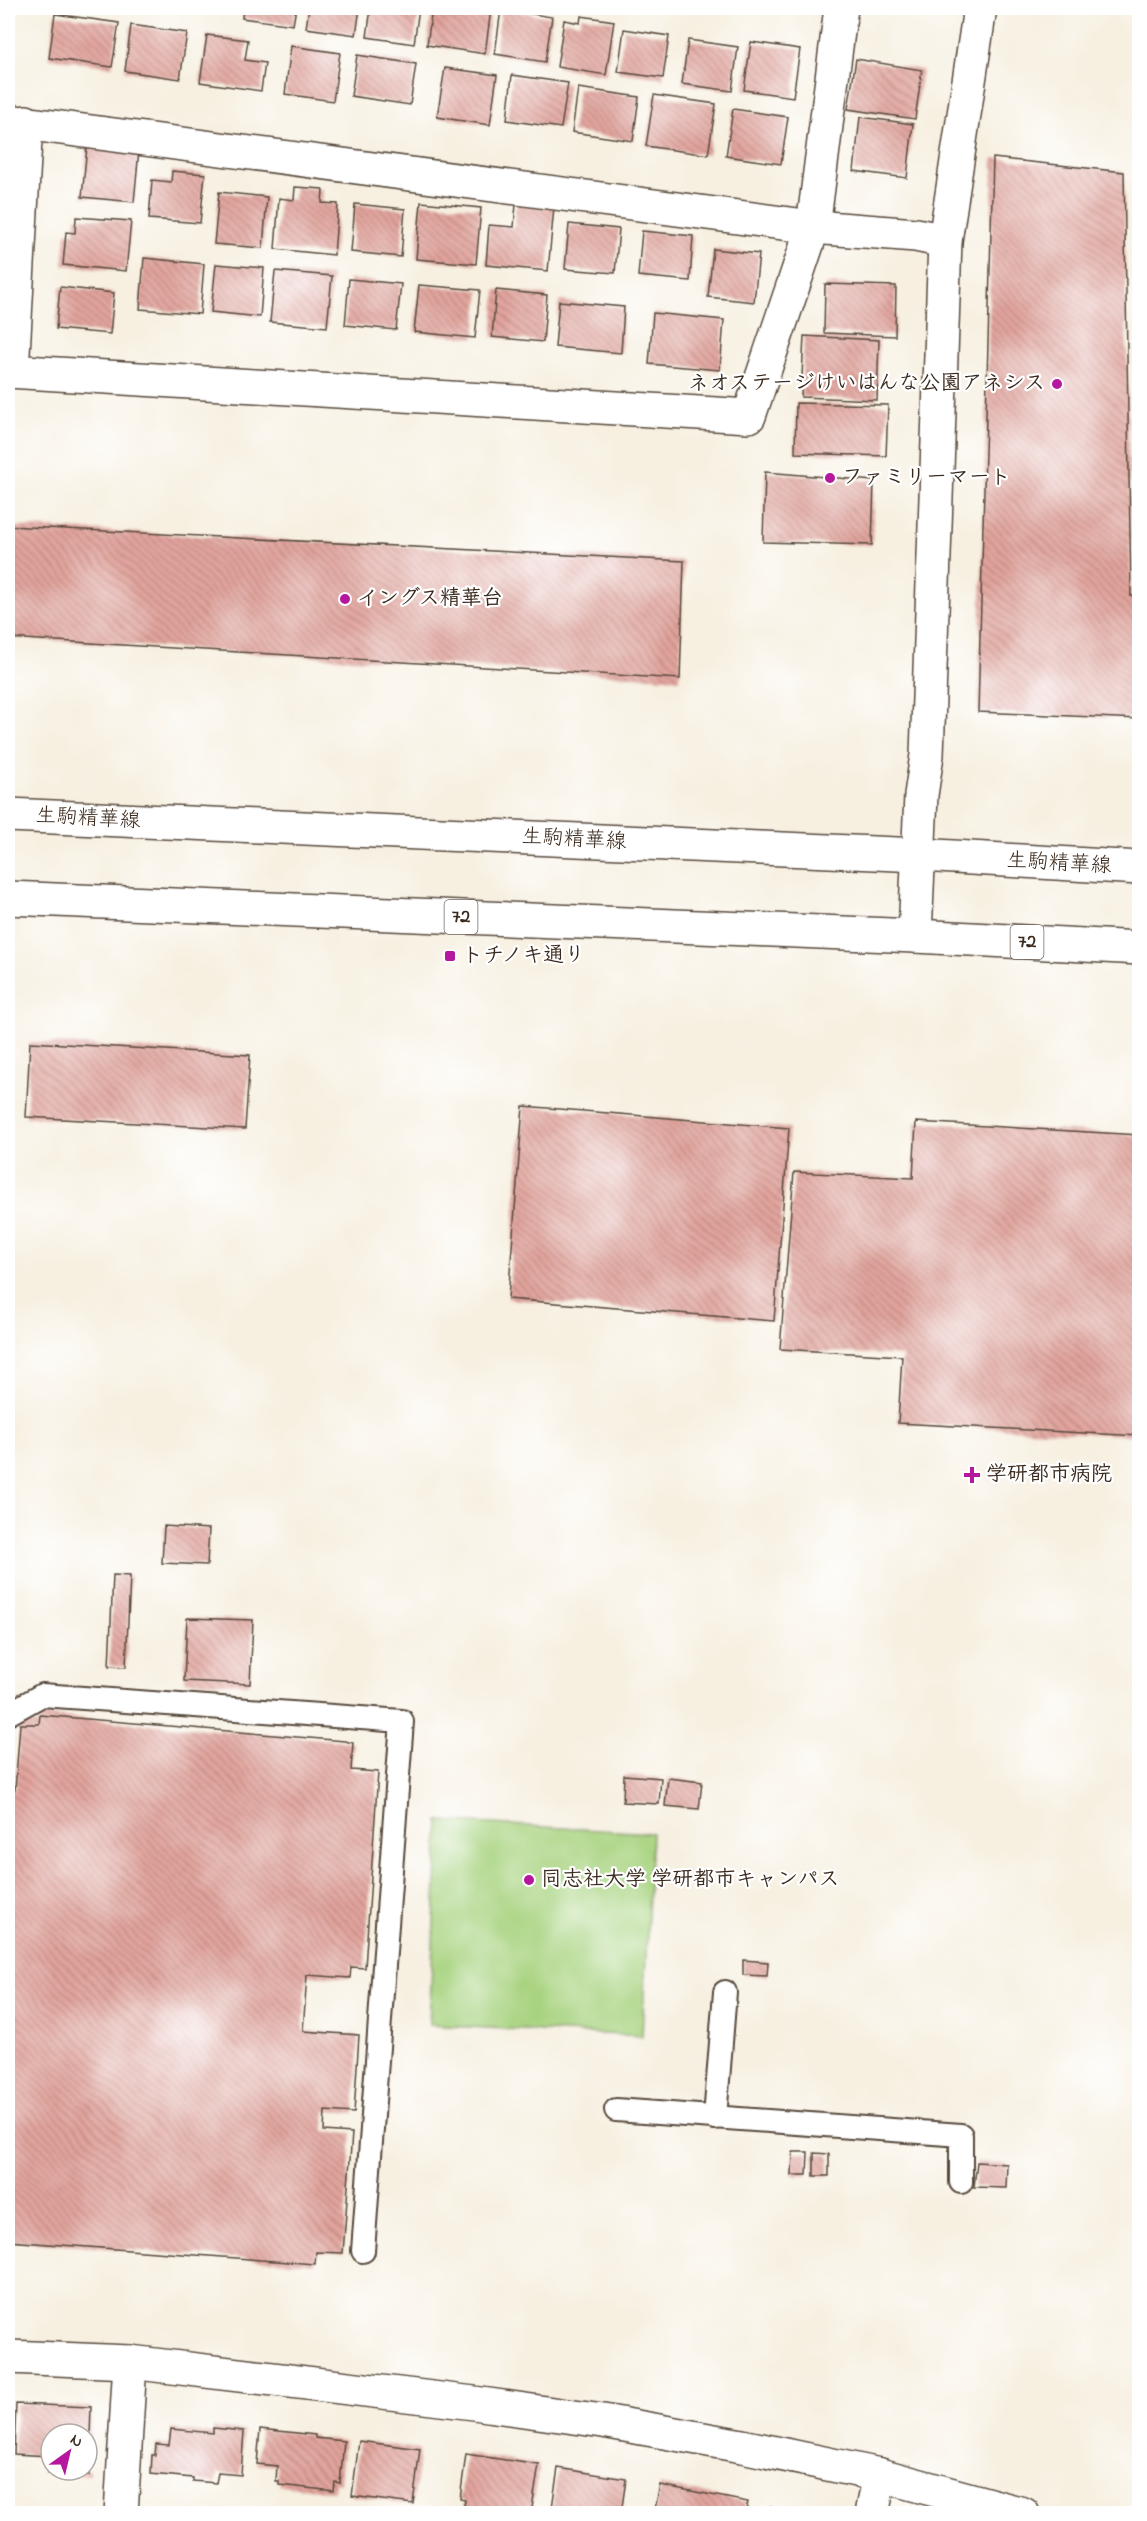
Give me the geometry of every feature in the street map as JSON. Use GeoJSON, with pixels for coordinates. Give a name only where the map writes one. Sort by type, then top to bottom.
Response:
{"type":"FeatureCollection","features":[{"type":"Feature","properties":{"kind":"street"},"geometry":{"type":"LineString","coordinates":[[841,8],[813,227],[749,416],[10,371],[17,121],[813,227],[916,235],[945,241]]}},
{"type":"Feature","properties":{"kind":"street"},"geometry":{"type":"LineString","coordinates":[[915,936],[921,795],[927,755],[945,241],[980,8]]}},
{"type":"Feature","properties":{"kind":"street","name":"生駒精華線"},"geometry":{"type":"LineString","coordinates":[[8,815],[920,855],[1140,868]]}},
{"type":"Feature","properties":{"kind":"street","name":"72"},"geometry":{"type":"LineString","coordinates":[[8,898],[915,936],[1140,948]]}},
{"type":"Feature","properties":{"kind":"street"},"geometry":{"type":"LineString","coordinates":[[8,2357],[130,2362],[474,2403],[603,2421],[742,2446],[880,2475],[1023,2514]]}},
{"type":"Feature","properties":{"kind":"street"},"geometry":{"type":"LineString","coordinates":[[121,2514],[130,2362]]}},
{"type":"Feature","properties":{"kind":"street"},"geometry":{"type":"LineString","coordinates":[[872,2514],[880,2475]]}},
{"type":"Feature","properties":{"kind":"lane"},"geometry":{"type":"LineString","coordinates":[[8,1714],[42,1695],[402,1721],[363,2251]]}},
{"type":"Feature","properties":{"kind":"lane"},"geometry":{"type":"LineString","coordinates":[[715,2118],[724,1992]]}},
{"type":"Feature","properties":{"kind":"lane"},"geometry":{"type":"LineString","coordinates":[[616,2110],[961,2135],[961,2182]]}},
{"type":"Feature","properties":{"kind":"green space"},"geometry":{"type":"Polygon","coordinates":[[[439,1821],[652,1833],[642,2036],[429,2025],[439,1821]]]}},
{"type":"Feature","properties":{"kind":"building"},"geometry":{"type":"Polygon","coordinates":[[[142,8],[158,8],[157,11],[142,8]]]}},
{"type":"Feature","properties":{"kind":"building"},"geometry":{"type":"Polygon","coordinates":[[[196,8],[229,8],[228,13],[196,8]]]}},
{"type":"Feature","properties":{"kind":"building"},"geometry":{"type":"Polygon","coordinates":[[[243,8],[296,8],[293,25],[242,18],[243,8]]]}},
{"type":"Feature","properties":{"kind":"building"},"geometry":{"type":"Polygon","coordinates":[[[309,8],[360,8],[356,35],[306,28],[309,8]]]}},
{"type":"Feature","properties":{"kind":"building"},"geometry":{"type":"Polygon","coordinates":[[[371,8],[419,8],[414,44],[367,37],[371,8]]]}},
{"type":"Feature","properties":{"kind":"building"},"geometry":{"type":"Polygon","coordinates":[[[432,8],[491,9],[485,54],[427,45],[432,8]]]}},
{"type":"Feature","properties":{"kind":"building"},"geometry":{"type":"Polygon","coordinates":[[[501,9],[552,17],[545,62],[495,54],[501,9]]]}},
{"type":"Feature","properties":{"kind":"building"},"geometry":{"type":"Polygon","coordinates":[[[55,14],[119,23],[112,67],[49,58],[55,14]]]}},
{"type":"Feature","properties":{"kind":"building"},"geometry":{"type":"Polygon","coordinates":[[[581,16],[614,21],[606,75],[557,67],[564,20],[580,23],[581,16]]]}},
{"type":"Feature","properties":{"kind":"building"},"geometry":{"type":"Polygon","coordinates":[[[131,25],[187,33],[180,79],[125,71],[131,25]]]}},
{"type":"Feature","properties":{"kind":"building"},"geometry":{"type":"Polygon","coordinates":[[[624,29],[669,36],[663,78],[618,72],[624,29]]]}},
{"type":"Feature","properties":{"kind":"building"},"geometry":{"type":"Polygon","coordinates":[[[207,35],[248,40],[245,60],[265,63],[261,91],[200,82],[207,35]]]}},
{"type":"Feature","properties":{"kind":"building"},"geometry":{"type":"Polygon","coordinates":[[[688,40],[738,47],[732,91],[682,84],[688,40]]]}},
{"type":"Feature","properties":{"kind":"building"},"geometry":{"type":"Polygon","coordinates":[[[751,42],[800,49],[793,97],[744,90],[751,42]]]}},
{"type":"Feature","properties":{"kind":"building"},"geometry":{"type":"Polygon","coordinates":[[[291,46],[340,53],[333,101],[285,94],[291,46]]]}},
{"type":"Feature","properties":{"kind":"building"},"geometry":{"type":"Polygon","coordinates":[[[357,55],[416,64],[410,105],[351,96],[357,55]]]}},
{"type":"Feature","properties":{"kind":"building"},"geometry":{"type":"Polygon","coordinates":[[[856,59],[922,70],[915,119],[848,109],[856,59]]]}},
{"type":"Feature","properties":{"kind":"building"},"geometry":{"type":"Polygon","coordinates":[[[445,68],[497,75],[490,125],[437,117],[445,68]]]}},
{"type":"Feature","properties":{"kind":"building"},"geometry":{"type":"Polygon","coordinates":[[[512,75],[568,83],[561,128],[507,120],[512,75]]]}},
{"type":"Feature","properties":{"kind":"building"},"geometry":{"type":"Polygon","coordinates":[[[578,88],[639,97],[633,141],[572,132],[578,88]]]}},
{"type":"Feature","properties":{"kind":"building"},"geometry":{"type":"Polygon","coordinates":[[[654,95],[716,104],[708,155],[646,146],[654,95]]]}},
{"type":"Feature","properties":{"kind":"building"},"geometry":{"type":"Polygon","coordinates":[[[733,109],[788,117],[781,164],[726,156],[733,109]]]}},
{"type":"Feature","properties":{"kind":"building"},"geometry":{"type":"Polygon","coordinates":[[[860,117],[913,124],[907,178],[854,171],[860,117]]]}},
{"type":"Feature","properties":{"kind":"building"},"geometry":{"type":"Polygon","coordinates":[[[87,146],[139,150],[134,202],[82,197],[87,146]]]}},
{"type":"Feature","properties":{"kind":"building","name":"ネオステージけいはんな公園アネシス"},"geometry":{"type":"Polygon","coordinates":[[[993,158],[1124,172],[1131,596],[1140,597],[1140,719],[978,712],[993,158]]]}},
{"type":"Feature","properties":{"kind":"building"},"geometry":{"type":"Polygon","coordinates":[[[172,171],[205,174],[200,223],[149,219],[152,180],[171,182],[172,171]]]}},
{"type":"Feature","properties":{"kind":"building"},"geometry":{"type":"Polygon","coordinates":[[[295,187],[323,189],[322,203],[338,204],[334,255],[275,249],[279,198],[294,200],[295,187]]]}},
{"type":"Feature","properties":{"kind":"building"},"geometry":{"type":"Polygon","coordinates":[[[219,192],[267,197],[263,248],[214,244],[219,192]]]}},
{"type":"Feature","properties":{"kind":"building"},"geometry":{"type":"Polygon","coordinates":[[[421,202],[481,208],[476,264],[416,259],[421,202]]]}},
{"type":"Feature","properties":{"kind":"building"},"geometry":{"type":"Polygon","coordinates":[[[355,204],[405,209],[401,257],[351,252],[355,204]]]}},
{"type":"Feature","properties":{"kind":"building"},"geometry":{"type":"Polygon","coordinates":[[[516,204],[554,207],[548,271],[486,265],[489,225],[514,227],[516,204]]]}},
{"type":"Feature","properties":{"kind":"building"},"geometry":{"type":"Polygon","coordinates":[[[76,217],[131,221],[126,271],[63,265],[66,232],[75,233],[76,217]]]}},
{"type":"Feature","properties":{"kind":"building"},"geometry":{"type":"Polygon","coordinates":[[[569,224],[619,229],[615,273],[565,269],[569,224]]]}},
{"type":"Feature","properties":{"kind":"building"},"geometry":{"type":"Polygon","coordinates":[[[642,231],[693,236],[690,281],[638,276],[642,231]]]}},
{"type":"Feature","properties":{"kind":"building"},"geometry":{"type":"Polygon","coordinates":[[[713,249],[759,254],[754,302],[708,297],[713,249]]]}},
{"type":"Feature","properties":{"kind":"building"},"geometry":{"type":"Polygon","coordinates":[[[144,258],[204,264],[200,314],[140,309],[144,258]]]}},
{"type":"Feature","properties":{"kind":"building"},"geometry":{"type":"Polygon","coordinates":[[[216,264],[264,268],[260,317],[211,312],[216,264]]]}},
{"type":"Feature","properties":{"kind":"building"},"geometry":{"type":"Polygon","coordinates":[[[275,271],[332,276],[327,327],[270,322],[275,271]]]}},
{"type":"Feature","properties":{"kind":"building"},"geometry":{"type":"Polygon","coordinates":[[[349,279],[401,284],[396,330],[345,325],[349,279]]]}},
{"type":"Feature","properties":{"kind":"building"},"geometry":{"type":"Polygon","coordinates":[[[825,284],[896,286],[895,336],[824,333],[825,284]]]}},
{"type":"Feature","properties":{"kind":"building"},"geometry":{"type":"Polygon","coordinates":[[[419,285],[480,290],[475,338],[414,332],[419,285]]]}},
{"type":"Feature","properties":{"kind":"building"},"geometry":{"type":"Polygon","coordinates":[[[60,287],[114,293],[110,334],[56,329],[60,287]]]}},
{"type":"Feature","properties":{"kind":"building"},"geometry":{"type":"Polygon","coordinates":[[[496,290],[547,295],[543,342],[492,337],[496,290]]]}},
{"type":"Feature","properties":{"kind":"building"},"geometry":{"type":"Polygon","coordinates":[[[559,301],[624,307],[621,353],[555,347],[559,301]]]}},
{"type":"Feature","properties":{"kind":"building"},"geometry":{"type":"Polygon","coordinates":[[[653,313],[724,320],[720,370],[649,364],[653,313]]]}},
{"type":"Feature","properties":{"kind":"building"},"geometry":{"type":"Polygon","coordinates":[[[804,336],[879,340],[877,400],[801,397],[804,336]]]}},
{"type":"Feature","properties":{"kind":"building"},"geometry":{"type":"Polygon","coordinates":[[[796,403],[888,405],[886,456],[795,453],[796,403]]]}},
{"type":"Feature","properties":{"kind":"building"},"geometry":{"type":"Polygon","coordinates":[[[765,472],[874,481],[872,545],[763,542],[765,472]]]}},
{"type":"Feature","properties":{"kind":"building","name":"イングス精華台"},"geometry":{"type":"Polygon","coordinates":[[[8,526],[684,561],[680,679],[8,638],[8,526]]]}},
{"type":"Feature","properties":{"kind":"building"},"geometry":{"type":"Polygon","coordinates":[[[30,1042],[250,1055],[245,1129],[26,1117],[30,1042]]]}},
{"type":"Feature","properties":{"kind":"building"},"geometry":{"type":"Polygon","coordinates":[[[523,1106],[789,1128],[774,1321],[508,1299],[523,1106]]]}},
{"type":"Feature","properties":{"kind":"building"},"geometry":{"type":"Polygon","coordinates":[[[916,1122],[1140,1135],[1140,1436],[898,1423],[902,1356],[780,1349],[794,1172],[913,1178],[916,1122]]]}},
{"type":"Feature","properties":{"kind":"building"},"geometry":{"type":"Polygon","coordinates":[[[164,1526],[209,1529],[207,1565],[162,1563],[164,1526]]]}},
{"type":"Feature","properties":{"kind":"building"},"geometry":{"type":"Polygon","coordinates":[[[113,1575],[130,1576],[126,1667],[109,1666],[113,1575]]]}},
{"type":"Feature","properties":{"kind":"building"},"geometry":{"type":"Polygon","coordinates":[[[187,1618],[253,1620],[250,1684],[184,1681],[187,1618]]]}},
{"type":"Feature","properties":{"kind":"building"},"geometry":{"type":"Polygon","coordinates":[[[40,1715],[345,1741],[353,1743],[351,1770],[378,1772],[365,1968],[351,1967],[350,1978],[307,1975],[303,2031],[359,2035],[354,2113],[325,2111],[324,2131],[352,2133],[343,2253],[316,2252],[315,2264],[8,2241],[8,1904],[11,1846],[8,1846],[8,1790],[15,1790],[20,1724],[39,1724],[40,1715]]]}},
{"type":"Feature","properties":{"kind":"building"},"geometry":{"type":"Polygon","coordinates":[[[624,1775],[661,1778],[659,1804],[623,1802],[624,1775]]]}},
{"type":"Feature","properties":{"kind":"building"},"geometry":{"type":"Polygon","coordinates":[[[668,1778],[702,1782],[699,1809],[665,1806],[668,1778]]]}},
{"type":"Feature","properties":{"kind":"building"},"geometry":{"type":"Polygon","coordinates":[[[743,1960],[768,1962],[767,1976],[743,1975],[743,1960]]]}},
{"type":"Feature","properties":{"kind":"building"},"geometry":{"type":"Polygon","coordinates":[[[793,2152],[808,2152],[807,2175],[792,2175],[793,2152]]]}},
{"type":"Feature","properties":{"kind":"building"},"geometry":{"type":"Polygon","coordinates":[[[814,2153],[829,2154],[829,2176],[814,2176],[814,2153]]]}},
{"type":"Feature","properties":{"kind":"building"},"geometry":{"type":"Polygon","coordinates":[[[977,2162],[1007,2164],[1006,2188],[974,2187],[977,2162]]]}},
{"type":"Feature","properties":{"kind":"building"},"geometry":{"type":"Polygon","coordinates":[[[16,2404],[91,2407],[90,2422],[39,2422],[39,2455],[14,2454],[16,2404]]]}},
{"type":"Feature","properties":{"kind":"building"},"geometry":{"type":"Polygon","coordinates":[[[213,2428],[244,2431],[241,2475],[218,2473],[216,2483],[151,2474],[152,2455],[155,2455],[156,2444],[169,2445],[171,2429],[213,2433],[213,2428]]]}},
{"type":"Feature","properties":{"kind":"building"},"geometry":{"type":"Polygon","coordinates":[[[260,2429],[315,2435],[315,2438],[344,2441],[340,2483],[335,2482],[334,2491],[279,2485],[279,2481],[276,2481],[277,2466],[257,2464],[260,2429]]]}},
{"type":"Feature","properties":{"kind":"building"},"geometry":{"type":"Polygon","coordinates":[[[359,2441],[420,2449],[413,2504],[352,2496],[359,2441]]]}},
{"type":"Feature","properties":{"kind":"building"},"geometry":{"type":"Polygon","coordinates":[[[466,2454],[539,2465],[531,2514],[480,2514],[463,2511],[465,2500],[460,2499],[466,2454]]]}},
{"type":"Feature","properties":{"kind":"building"},"geometry":{"type":"Polygon","coordinates":[[[558,2468],[626,2479],[621,2514],[551,2514],[558,2468]]]}},
{"type":"Feature","properties":{"kind":"building"},"geometry":{"type":"Polygon","coordinates":[[[660,2485],[748,2502],[745,2514],[654,2514],[660,2485]]]}},
{"type":"Feature","properties":{"kind":"building"},"geometry":{"type":"Polygon","coordinates":[[[770,2507],[793,2513],[793,2514],[769,2514],[770,2507]]]}},
{"type":"Feature","properties":{"kind":"place","name":"ネオステージけいはんな公園アネシス"},"geometry":{"type":"Point","coordinates":[1057,384]}},
{"type":"Feature","properties":{"kind":"place","name":"ファミリーマート"},"geometry":{"type":"Point","coordinates":[830,478]}},
{"type":"Feature","properties":{"kind":"place","name":"イングス精華台"},"geometry":{"type":"Point","coordinates":[345,599]}},
{"type":"Feature","properties":{"kind":"place","name":"トチノキ通り"},"geometry":{"type":"Point","coordinates":[450,956]}},
{"type":"Feature","properties":{"kind":"place","name":"学研都市病院"},"geometry":{"type":"Point","coordinates":[972,1475]}},
{"type":"Feature","properties":{"kind":"place","name":"同志社大学 学研都市キャンパス"},"geometry":{"type":"Point","coordinates":[529,1880]}}]}
